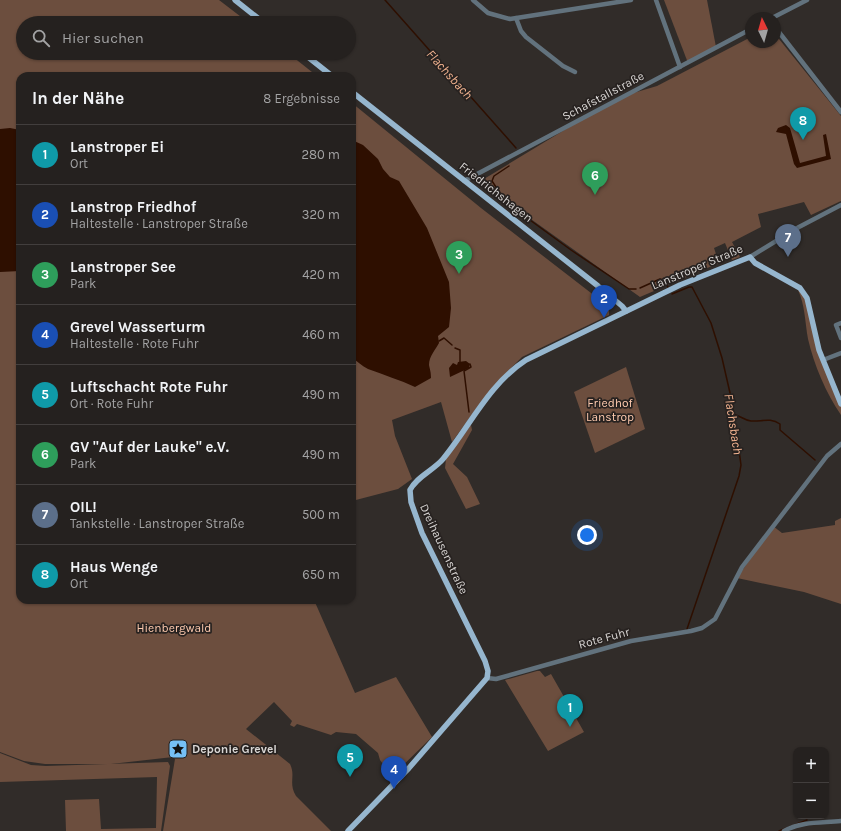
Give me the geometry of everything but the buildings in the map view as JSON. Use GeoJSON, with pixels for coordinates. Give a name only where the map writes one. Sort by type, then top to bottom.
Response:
{"type":"FeatureCollection","features":[{"type":"Feature","properties":{"kind":"main road"},"geometry":{"type":"LineString","coordinates":[[235,0],[255,16]]}},
{"type":"Feature","properties":{"kind":"main road"},"geometry":{"type":"LineString","coordinates":[[312,60],[327,72]]}},
{"type":"Feature","properties":{"kind":"main road","name":"Friedrichshagen"},"geometry":{"type":"LineString","coordinates":[[356,95],[598,286],[626,311]]}},
{"type":"Feature","properties":{"kind":"main road"},"geometry":{"type":"LineString","coordinates":[[750,257],[755,264],[800,288],[807,298],[813,330],[823,360],[841,404]]}},
{"type":"Feature","properties":{"kind":"main road","name":"Lanstroper Straße"},"geometry":{"type":"LineString","coordinates":[[559,344],[680,285],[750,257]]}},
{"type":"Feature","properties":{"kind":"main road","name":"Dreihausenstraße"},"geometry":{"type":"LineString","coordinates":[[487,678],[488,671],[485,661],[422,533],[411,502],[410,490],[444,458],[488,397],[514,368],[526,360],[559,344]]}},
{"type":"Feature","properties":{"kind":"main road"},"geometry":{"type":"LineString","coordinates":[[348,831],[409,768],[487,678]]}},
{"type":"Feature","properties":{"kind":"street"},"geometry":{"type":"LineString","coordinates":[[473,0],[488,13],[497,17],[516,18],[631,0]]}},
{"type":"Feature","properties":{"kind":"street"},"geometry":{"type":"LineString","coordinates":[[656,0],[680,67]]}},
{"type":"Feature","properties":{"kind":"street"},"geometry":{"type":"LineString","coordinates":[[781,13],[807,0]]}},
{"type":"Feature","properties":{"kind":"street"},"geometry":{"type":"LineString","coordinates":[[516,18],[521,31],[526,37],[562,66],[575,72]]}},
{"type":"Feature","properties":{"kind":"street","name":"Schafstallstraße"},"geometry":{"type":"LineString","coordinates":[[464,181],[745,32]]}},
{"type":"Feature","properties":{"kind":"street"},"geometry":{"type":"LineString","coordinates":[[781,35],[841,112]]}},
{"type":"Feature","properties":{"kind":"street","name":"Lanstroper Straße"},"geometry":{"type":"LineString","coordinates":[[750,257],[799,227],[840,207]]}},
{"type":"Feature","properties":{"kind":"street"},"geometry":{"type":"LineString","coordinates":[[841,323],[836,325],[841,338]]}},
{"type":"Feature","properties":{"kind":"street"},"geometry":{"type":"LineString","coordinates":[[823,360],[841,353]]}},
{"type":"Feature","properties":{"kind":"street","name":"Rote Fuhr"},"geometry":{"type":"LineString","coordinates":[[487,678],[496,679],[631,642],[702,628],[715,619],[742,567],[817,468],[827,456],[841,444]]}},
{"type":"Feature","properties":{"kind":"street"},"geometry":{"type":"LineString","coordinates":[[784,831],[793,826],[806,823],[841,821]]}},
{"type":"Feature","properties":{"kind":"green space","name":"Hienbergwald"},"geometry":{"type":"Polygon","coordinates":[[[0,0],[219,0],[240,16],[16,16],[16,60],[297,60],[312,72],[16,72],[16,604],[316,604],[355,693],[396,677],[432,737],[392,776],[380,760],[378,753],[356,734],[336,732],[331,735],[297,724],[294,727],[290,725],[292,721],[274,702],[246,729],[290,764],[292,768],[292,783],[296,796],[331,831],[163,831],[175,759],[173,757],[111,764],[45,764],[24,761],[0,752],[0,0]]]}},
{"type":"Feature","properties":{"kind":"green space"},"geometry":{"type":"Polygon","coordinates":[[[664,0],[707,0],[716,47],[688,63],[664,0]]]}},
{"type":"Feature","properties":{"kind":"green space"},"geometry":{"type":"Polygon","coordinates":[[[745,40],[745,48],[781,48],[781,41],[841,116],[841,201],[811,215],[804,202],[758,214],[761,227],[732,242],[740,257],[732,260],[725,243],[714,248],[719,263],[640,297],[479,182],[581,120],[630,94],[657,86],[745,40]]]}},
{"type":"Feature","properties":{"kind":"green space"},"geometry":{"type":"Polygon","coordinates":[[[356,106],[481,208],[604,303],[609,310],[609,315],[522,357],[481,402],[452,442],[441,402],[392,420],[395,436],[412,479],[398,489],[356,500],[356,106]]]}},
{"type":"Feature","properties":{"kind":"green space"},"geometry":{"type":"Polygon","coordinates":[[[800,288],[807,298],[812,324],[841,404],[841,415],[821,378],[814,359],[808,339],[802,302],[798,290],[800,288]]]}},
{"type":"Feature","properties":{"kind":"green space","name":"Friedhof Lanstrop"},"geometry":{"type":"Polygon","coordinates":[[[626,367],[645,429],[595,453],[574,392],[626,367]]]}},
{"type":"Feature","properties":{"kind":"green space"},"geometry":{"type":"Polygon","coordinates":[[[471,425],[472,430],[453,464],[467,477],[480,504],[466,509],[445,468],[446,459],[471,425]]]}},
{"type":"Feature","properties":{"kind":"green space"},"geometry":{"type":"Polygon","coordinates":[[[841,518],[841,604],[804,592],[737,578],[773,526],[782,533],[835,525],[835,521],[841,518]]]}},
{"type":"Feature","properties":{"kind":"green space"},"geometry":{"type":"Polygon","coordinates":[[[540,671],[545,677],[551,674],[584,732],[548,751],[505,680],[540,671]]]}},
{"type":"Feature","properties":{"kind":"green space"},"geometry":{"type":"Polygon","coordinates":[[[0,753],[31,765],[46,766],[168,762],[170,766],[161,831],[66,831],[65,800],[99,799],[101,829],[156,828],[157,777],[0,782],[0,753]]]}},
{"type":"Feature","properties":{"kind":"shaded area"},"geometry":{"type":"Polygon","coordinates":[[[786,125],[790,128],[800,163],[826,156],[823,135],[826,134],[831,159],[797,168],[794,164],[786,134],[776,132],[778,128],[786,125]]]}},
{"type":"Feature","properties":{"kind":"shaded area"},"geometry":{"type":"Polygon","coordinates":[[[0,129],[16,129],[16,271],[0,272],[0,129]]]}},
{"type":"Feature","properties":{"kind":"shaded area"},"geometry":{"type":"Polygon","coordinates":[[[356,142],[363,145],[378,159],[383,169],[390,177],[399,181],[427,228],[449,282],[451,308],[449,327],[438,336],[439,343],[429,362],[431,378],[415,387],[368,369],[356,361],[356,142]]]}},
{"type":"Feature","properties":{"kind":"shaded area"},"geometry":{"type":"Polygon","coordinates":[[[466,361],[470,364],[469,368],[450,377],[449,368],[453,363],[457,365],[458,362],[466,361]]]}},
{"type":"Feature","properties":{"kind":"waterway","name":"Flachsbach"},"geometry":{"type":"LineString","coordinates":[[385,0],[516,148]]}},
{"type":"Feature","properties":{"kind":"waterway","name":"Flachsbach"},"geometry":{"type":"LineString","coordinates":[[509,166],[494,176],[492,181],[504,199],[519,212],[571,250],[629,289],[636,289]]}},
{"type":"Feature","properties":{"kind":"waterway","name":"Flachsbach"},"geometry":{"type":"LineString","coordinates":[[640,288],[660,279],[663,280],[668,287]]}},
{"type":"Feature","properties":{"kind":"waterway","name":"Flachsbach"},"geometry":{"type":"LineString","coordinates":[[672,294],[692,287],[711,323],[722,358],[733,406],[732,421],[738,443],[741,465],[739,476],[687,629]]}},
{"type":"Feature","properties":{"kind":"waterway"},"geometry":{"type":"LineString","coordinates":[[439,341],[444,338],[452,345]]}},
{"type":"Feature","properties":{"kind":"waterway"},"geometry":{"type":"LineString","coordinates":[[455,348],[460,350],[460,362]]}},
{"type":"Feature","properties":{"kind":"waterway"},"geometry":{"type":"LineString","coordinates":[[469,412],[464,371],[471,367],[470,364]]}},
{"type":"Feature","properties":{"kind":"waterway"},"geometry":{"type":"LineString","coordinates":[[732,414],[746,420],[769,420],[780,424],[780,430],[815,460]]}},
{"type":"Feature","properties":{"kind":"waterway"},"geometry":{"type":"LineString","coordinates":[[779,831],[807,820]]}},
{"type":"Feature","properties":{"kind":"place","name":"Haus Wenge"},"geometry":{"type":"Point","coordinates":[803,140]}},
{"type":"Feature","properties":{"kind":"place","name":"GV \"Auf der Lauke\" e.V."},"geometry":{"type":"Point","coordinates":[595,195]}},
{"type":"Feature","properties":{"kind":"place","name":"OIL!"},"geometry":{"type":"Point","coordinates":[788,257]}},
{"type":"Feature","properties":{"kind":"place","name":"Lanstroper See"},"geometry":{"type":"Point","coordinates":[459,274]}},
{"type":"Feature","properties":{"kind":"place","name":"Lanstrop Friedhof"},"geometry":{"type":"Point","coordinates":[604,318]}},
{"type":"Feature","properties":{"kind":"place","name":"Lanstroper Ei"},"geometry":{"type":"Point","coordinates":[570,727]}},
{"type":"Feature","properties":{"kind":"place","name":"Deponie Grevel"},"geometry":{"type":"Point","coordinates":[178,749]}},
{"type":"Feature","properties":{"kind":"place","name":"Luftschacht Rote Fuhr"},"geometry":{"type":"Point","coordinates":[350,777]}},
{"type":"Feature","properties":{"kind":"place","name":"Grevel Wasserturm"},"geometry":{"type":"Point","coordinates":[394,789]}}]}
